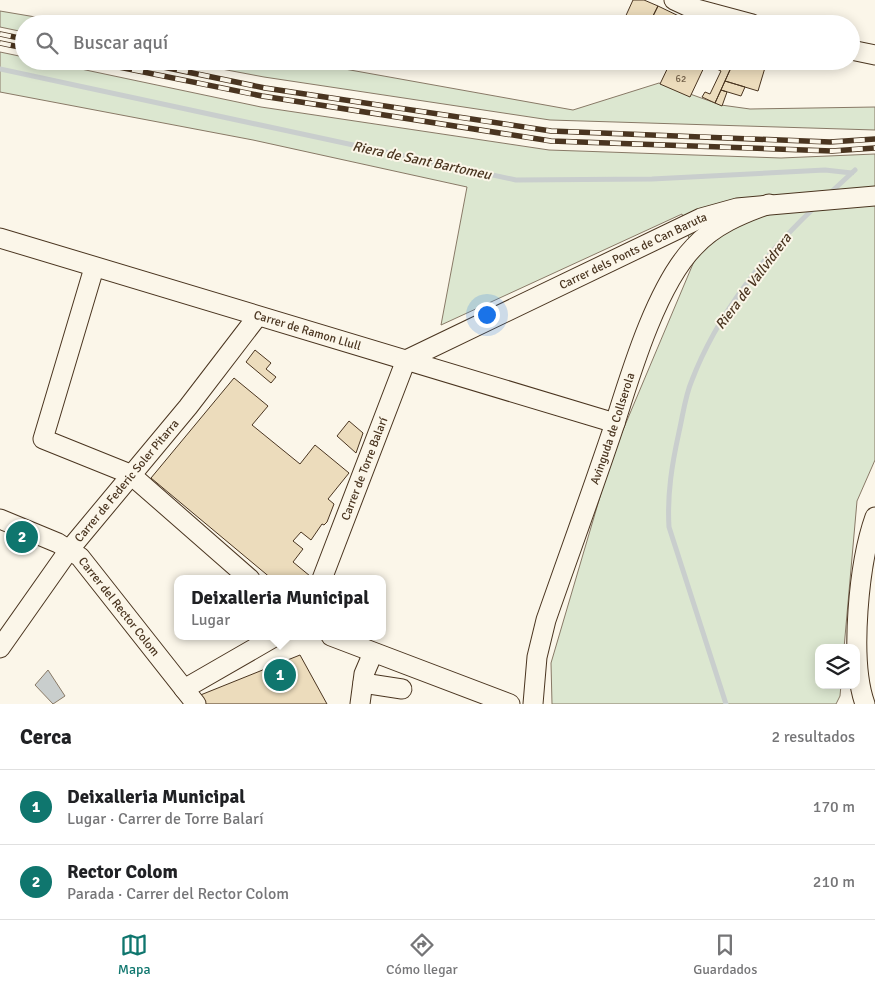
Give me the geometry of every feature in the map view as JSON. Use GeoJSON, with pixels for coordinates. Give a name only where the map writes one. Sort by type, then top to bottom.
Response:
{"type":"FeatureCollection","features":[{"type":"Feature","properties":{"kind":"street"},"geometry":{"type":"LineString","coordinates":[[674,0],[689,7],[719,15]]}},
{"type":"Feature","properties":{"kind":"street"},"geometry":{"type":"LineString","coordinates":[[860,52],[875,55]]}},
{"type":"Feature","properties":{"kind":"street","name":"Carrer dels Ponts de Can Baruta"},"geometry":{"type":"LineString","coordinates":[[406,360],[701,218],[737,208],[875,196]]}},
{"type":"Feature","properties":{"kind":"street","name":"Avinguda de Collserola"},"geometry":{"type":"LineString","coordinates":[[533,704],[537,657],[546,620],[641,345],[680,263],[693,247],[721,224],[743,213],[769,204]]}},
{"type":"Feature","properties":{"kind":"street","name":"Carrer de Ramon Llull"},"geometry":{"type":"LineString","coordinates":[[0,238],[94,268],[615,423]]}},
{"type":"Feature","properties":{"kind":"street"},"geometry":{"type":"LineString","coordinates":[[94,268],[43,439],[130,474],[245,575]]}},
{"type":"Feature","properties":{"kind":"street","name":"Carrer de Federic Soler Pitarra"},"geometry":{"type":"LineString","coordinates":[[0,648],[69,550],[113,499],[130,474],[188,407],[257,317]]}},
{"type":"Feature","properties":{"kind":"street","name":"Carrer de Torre Balarí"},"geometry":{"type":"LineString","coordinates":[[324,575],[406,360]]}},
{"type":"Feature","properties":{"kind":"street"},"geometry":{"type":"LineString","coordinates":[[866,704],[860,690],[858,622],[867,543],[875,517]]}},
{"type":"Feature","properties":{"kind":"street","name":"Carrer del Rector Colom"},"geometry":{"type":"LineString","coordinates":[[0,519],[69,550],[80,557],[190,697]]}},
{"type":"Feature","properties":{"kind":"street"},"geometry":{"type":"LineString","coordinates":[[190,697],[270,640]]}},
{"type":"Feature","properties":{"kind":"street"},"geometry":{"type":"LineString","coordinates":[[342,640],[510,704]]}},
{"type":"Feature","properties":{"kind":"street"},"geometry":{"type":"LineString","coordinates":[[360,704],[363,683],[373,652]]}},
{"type":"Feature","properties":{"kind":"street"},"geometry":{"type":"LineString","coordinates":[[363,683],[402,689]]}},
{"type":"Feature","properties":{"kind":"green space"},"geometry":{"type":"Polygon","coordinates":[[[0,11],[24,15],[15,15],[15,30],[0,27],[0,11]]]}},
{"type":"Feature","properties":{"kind":"green space"},"geometry":{"type":"Polygon","coordinates":[[[0,52],[15,55],[15,70],[86,70],[261,107],[549,150],[781,158],[875,154],[875,460],[857,501],[844,644],[815,644],[815,689],[841,689],[836,704],[552,704],[551,663],[612,456],[695,259],[682,214],[441,325],[467,187],[253,140],[0,92],[0,52]]]}},
{"type":"Feature","properties":{"kind":"green space"},"geometry":{"type":"Polygon","coordinates":[[[227,70],[350,70],[573,110],[659,83],[721,105],[750,109],[875,107],[875,130],[550,120],[227,70]]]}},
{"type":"Feature","properties":{"kind":"shaded area"},"geometry":{"type":"Polygon","coordinates":[[[48,670],[65,696],[53,704],[35,685],[48,670]]]}},
{"type":"Feature","properties":{"kind":"building"},"geometry":{"type":"Polygon","coordinates":[[[633,0],[644,0],[658,6],[654,15],[626,15],[633,0]]]}},
{"type":"Feature","properties":{"kind":"building"},"geometry":{"type":"Polygon","coordinates":[[[658,6],[677,15],[654,15],[658,6]]]}},
{"type":"Feature","properties":{"kind":"building"},"geometry":{"type":"Polygon","coordinates":[[[667,70],[703,70],[690,97],[660,84],[667,70]]]}},
{"type":"Feature","properties":{"kind":"building"},"geometry":{"type":"Polygon","coordinates":[[[719,70],[730,70],[715,103],[702,97],[705,92],[710,94],[721,71],[719,70]]]}},
{"type":"Feature","properties":{"kind":"building"},"geometry":{"type":"Polygon","coordinates":[[[730,70],[764,70],[758,91],[725,81],[730,70]]]}},
{"type":"Feature","properties":{"kind":"building"},"geometry":{"type":"Polygon","coordinates":[[[725,81],[745,87],[741,96],[721,90],[725,81]]]}},
{"type":"Feature","properties":{"kind":"building"},"geometry":{"type":"Polygon","coordinates":[[[721,90],[727,92],[722,106],[715,103],[721,90]]]}},
{"type":"Feature","properties":{"kind":"building"},"geometry":{"type":"Polygon","coordinates":[[[255,350],[271,363],[266,369],[276,377],[271,383],[246,362],[255,350]]]}},
{"type":"Feature","properties":{"kind":"building"},"geometry":{"type":"Polygon","coordinates":[[[234,378],[268,406],[252,425],[300,464],[315,445],[349,473],[328,499],[334,504],[327,522],[324,525],[322,524],[311,540],[301,532],[293,541],[303,549],[293,562],[309,575],[267,575],[151,478],[234,378]]]}},
{"type":"Feature","properties":{"kind":"building"},"geometry":{"type":"Polygon","coordinates":[[[349,421],[363,433],[356,453],[337,436],[349,421]]]}},
{"type":"Feature","properties":{"kind":"building"},"geometry":{"type":"Polygon","coordinates":[[[300,655],[327,704],[204,704],[198,696],[300,655]]]}},
{"type":"Feature","properties":{"kind":"waterway","name":"Riera de Sant Bartomeu"},"geometry":{"type":"LineString","coordinates":[[0,69],[516,180],[652,179],[825,170],[852,173]]}},
{"type":"Feature","properties":{"kind":"waterway","name":"Riera de Vallvidrera"},"geometry":{"type":"LineString","coordinates":[[829,194],[855,170]]}},
{"type":"Feature","properties":{"kind":"waterway","name":"Riera de Vallvidrera"},"geometry":{"type":"LineString","coordinates":[[726,704],[669,527],[669,491],[674,456],[690,386],[702,356],[728,309],[760,266],[815,207]]}},
{"type":"Feature","properties":{"kind":"railway"},"geometry":{"type":"LineString","coordinates":[[0,34],[15,37]]}},
{"type":"Feature","properties":{"kind":"railway"},"geometry":{"type":"LineString","coordinates":[[0,43],[15,46]]}},
{"type":"Feature","properties":{"kind":"railway"},"geometry":{"type":"LineString","coordinates":[[133,70],[262,96],[551,141],[832,151],[875,148]]}},
{"type":"Feature","properties":{"kind":"railway"},"geometry":{"type":"LineString","coordinates":[[178,70],[265,88],[551,131],[830,142],[875,139]]}},
{"type":"Feature","properties":{"kind":"place","name":"Rector Colom"},"geometry":{"type":"Point","coordinates":[22,537]}},
{"type":"Feature","properties":{"kind":"place","name":"Deixalleria Municipal"},"geometry":{"type":"Point","coordinates":[280,675]}}]}
